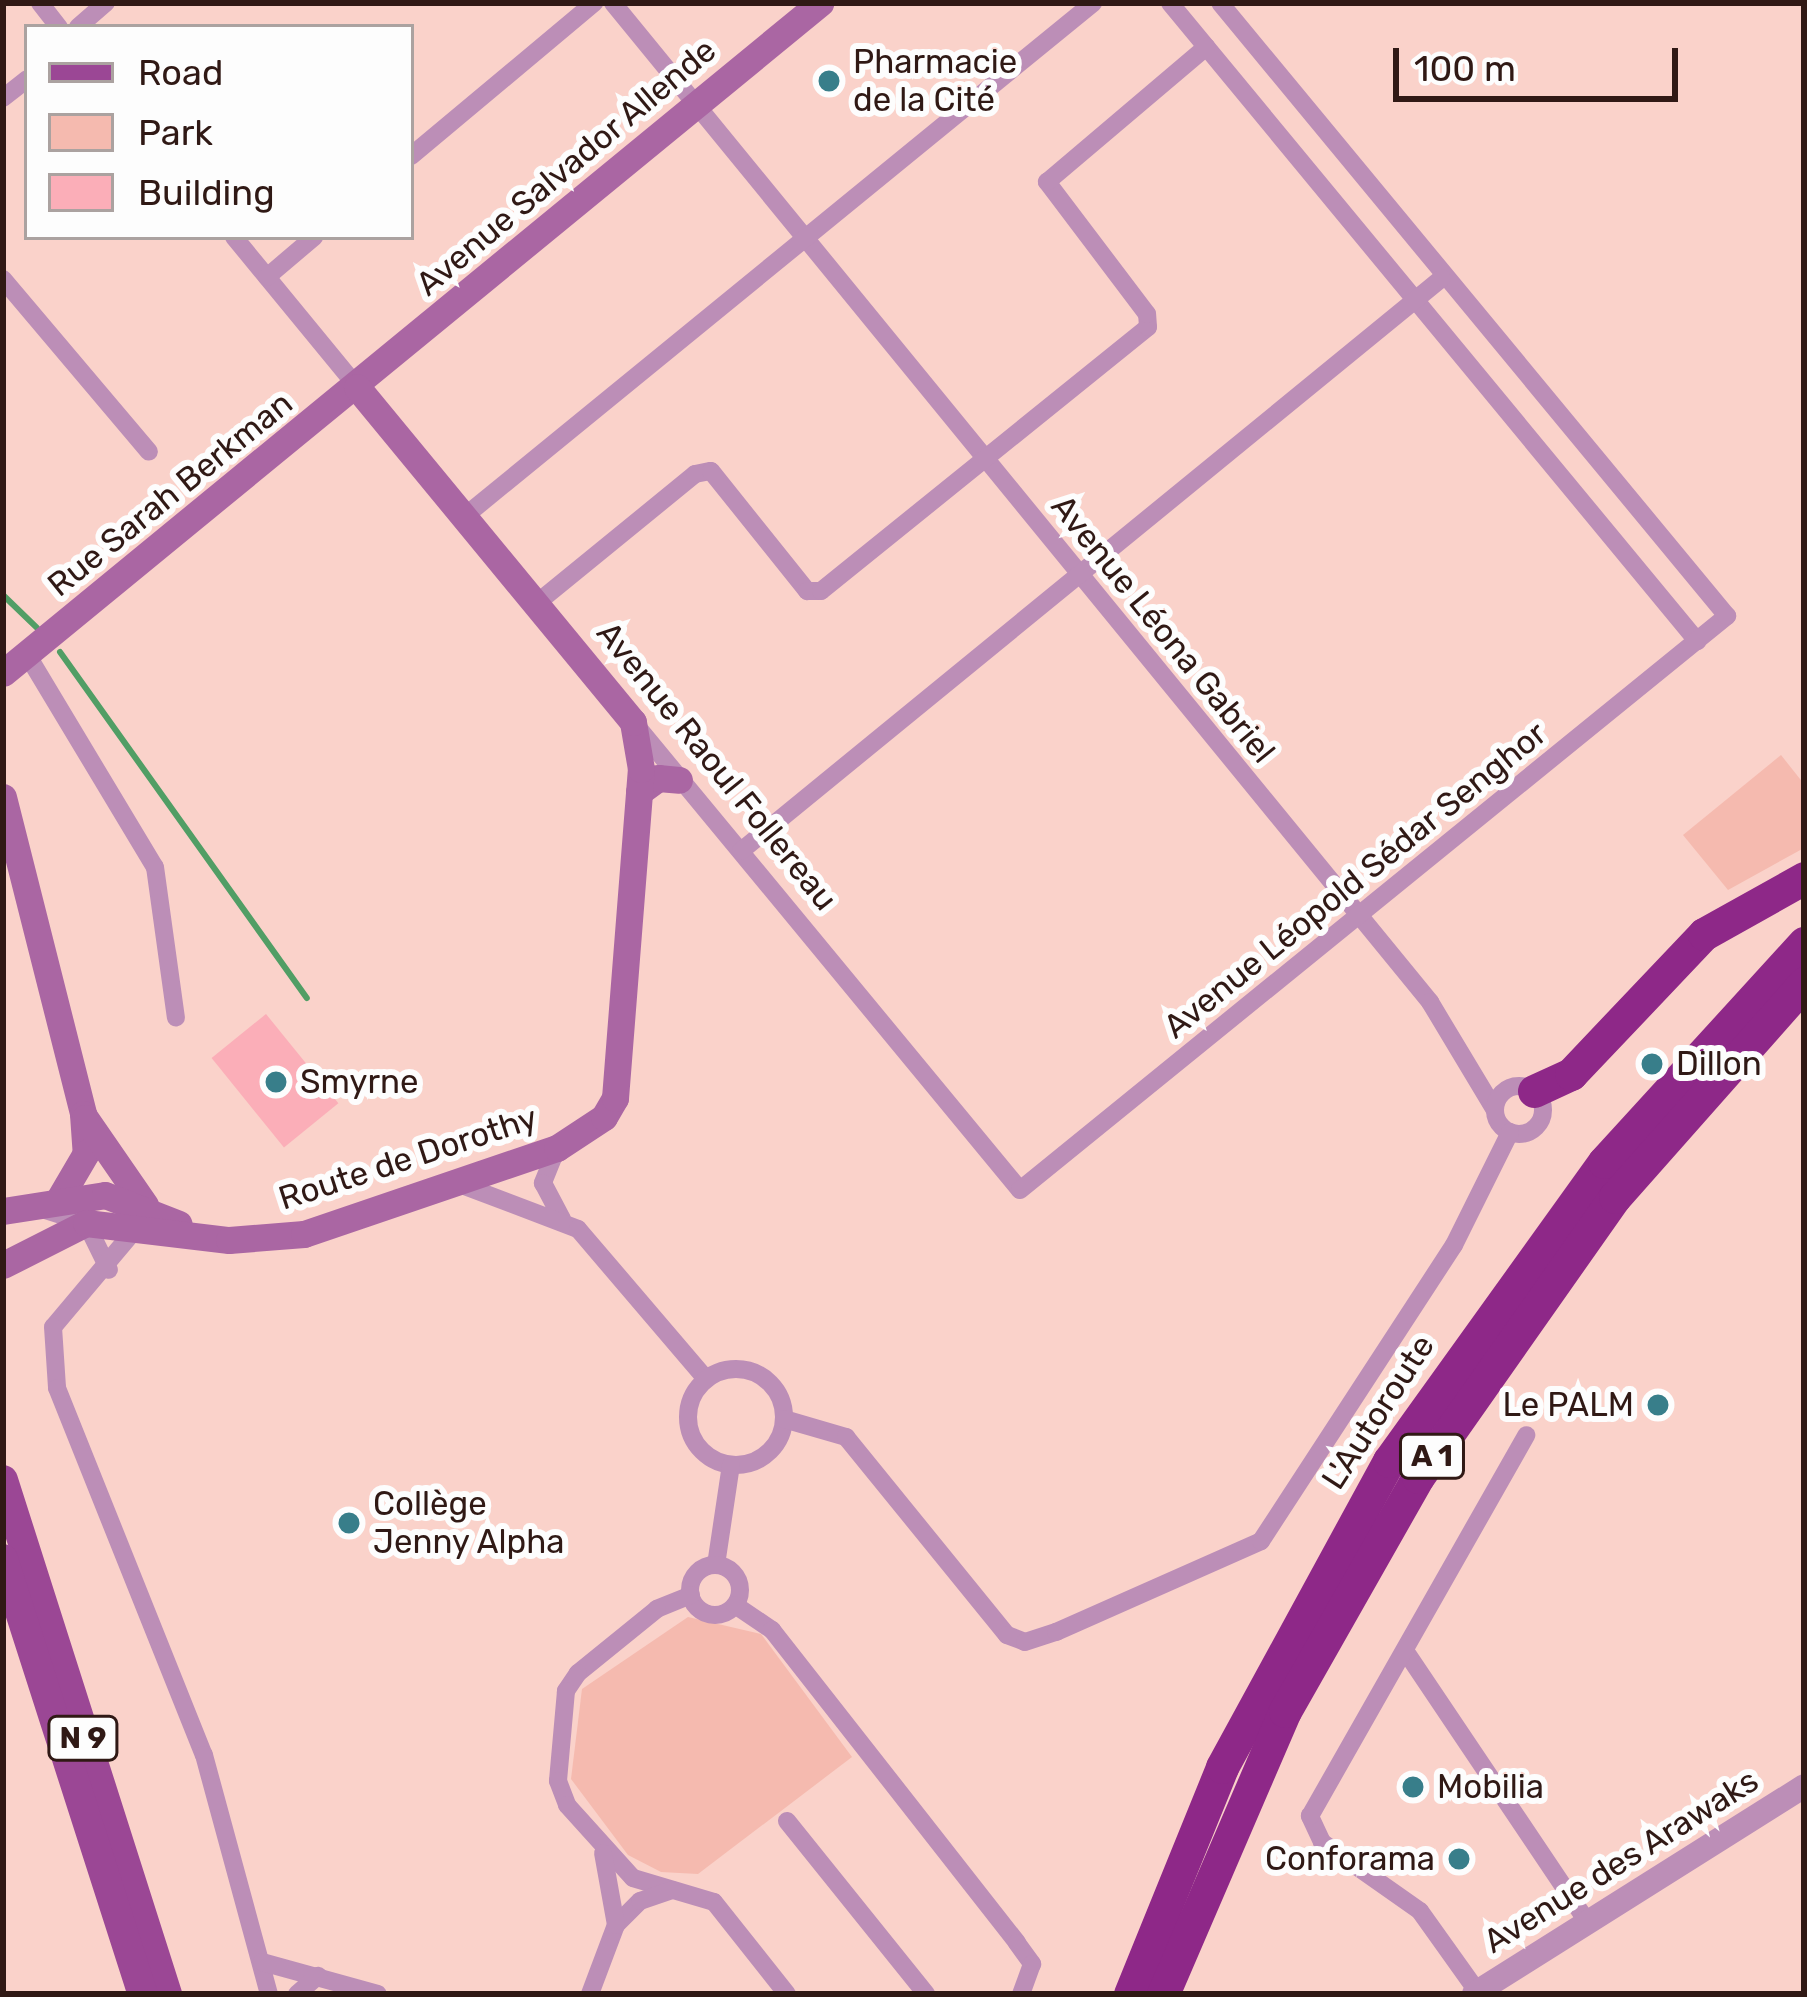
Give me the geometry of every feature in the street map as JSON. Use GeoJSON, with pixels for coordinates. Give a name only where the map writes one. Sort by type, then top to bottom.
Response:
{"type":"FeatureCollection","features":[{"type":"Feature","properties":{"kind":"highway"},"geometry":{"type":"LineString","coordinates":[[1521,1090],[1571,1074],[1704,934],[1804,878]]}},
{"type":"Feature","properties":{"kind":"highway"},"geometry":{"type":"LineString","coordinates":[[1699,1050],[1804,928]]}},
{"type":"Feature","properties":{"kind":"highway","name":"L'Autoroute"},"geometry":{"type":"LineString","coordinates":[[1130,1994],[1222,1767],[1389,1461],[1510,1283],[1699,1050],[1804,944]]}},
{"type":"Feature","properties":{"kind":"highway","name":"A 1"},"geometry":{"type":"LineString","coordinates":[[1162,1994],[1285,1712],[1418,1477],[1616,1197],[1804,983]]}},
{"type":"Feature","properties":{"kind":"main road","name":"Avenue Salvador Allende"},"geometry":{"type":"LineString","coordinates":[[357,387],[820,3]]}},
{"type":"Feature","properties":{"kind":"main road","name":"Avenue Raoul Follereau"},"geometry":{"type":"LineString","coordinates":[[357,387],[633,722]]}},
{"type":"Feature","properties":{"kind":"main road","name":"Rue Sarah Berkman"},"geometry":{"type":"LineString","coordinates":[[3,673],[357,387]]}},
{"type":"Feature","properties":{"kind":"main road","name":"Route de Dorothy"},"geometry":{"type":"LineString","coordinates":[[142,1215],[188,1229],[280,1240],[557,1148],[604,1117],[620,1082],[639,792],[633,722]]}},
{"type":"Feature","properties":{"kind":"main road"},"geometry":{"type":"LineString","coordinates":[[639,792],[658,778],[679,779]]}},
{"type":"Feature","properties":{"kind":"main road"},"geometry":{"type":"LineString","coordinates":[[4,802],[83,1114],[86,1153],[45,1204]]}},
{"type":"Feature","properties":{"kind":"main road"},"geometry":{"type":"LineString","coordinates":[[83,1114],[142,1215]]}},
{"type":"Feature","properties":{"kind":"main road"},"geometry":{"type":"LineString","coordinates":[[3,1211],[45,1204],[142,1215]]}},
{"type":"Feature","properties":{"kind":"main road"},"geometry":{"type":"LineString","coordinates":[[3,1265],[86,1223],[142,1215]]}},
{"type":"Feature","properties":{"kind":"main road","name":"N 9"},"geometry":{"type":"LineString","coordinates":[[3,1480],[167,1994]]}},
{"type":"Feature","properties":{"kind":"main road","name":"N 9"},"geometry":{"type":"LineString","coordinates":[[3,1559],[143,1994]]}},
{"type":"Feature","properties":{"kind":"main road"},"geometry":{"type":"LineString","coordinates":[[3,1597],[58,1729]]}},
{"type":"Feature","properties":{"kind":"street"},"geometry":{"type":"LineString","coordinates":[[82,24],[106,3]]}},
{"type":"Feature","properties":{"kind":"street"},"geometry":{"type":"LineString","coordinates":[[414,153],[594,3]]}},
{"type":"Feature","properties":{"kind":"street","name":"Avenue Léona Gabriel"},"geometry":{"type":"LineString","coordinates":[[613,3],[1359,914],[1474,1060],[1510,1132]]}},
{"type":"Feature","properties":{"kind":"street"},"geometry":{"type":"LineString","coordinates":[[465,516],[1093,3]]}},
{"type":"Feature","properties":{"kind":"street"},"geometry":{"type":"LineString","coordinates":[[1170,3],[1697,640]]}},
{"type":"Feature","properties":{"kind":"street"},"geometry":{"type":"LineString","coordinates":[[741,851],[1442,278],[1220,3]]}},
{"type":"Feature","properties":{"kind":"street"},"geometry":{"type":"LineString","coordinates":[[537,603],[695,474],[711,471],[814,594],[1148,327],[1148,314],[1047,182],[1206,47]]}},
{"type":"Feature","properties":{"kind":"street"},"geometry":{"type":"LineString","coordinates":[[236,240],[357,387]]}},
{"type":"Feature","properties":{"kind":"street"},"geometry":{"type":"LineString","coordinates":[[267,277],[310,240]]}},
{"type":"Feature","properties":{"kind":"street","name":"Avenue Léopold Sédar Senghor"},"geometry":{"type":"LineString","coordinates":[[1020,1190],[1727,616],[1442,278]]}},
{"type":"Feature","properties":{"kind":"street"},"geometry":{"type":"LineString","coordinates":[[3,279],[149,452]]}},
{"type":"Feature","properties":{"kind":"street"},"geometry":{"type":"LineString","coordinates":[[28,656],[155,867],[176,1018]]}},
{"type":"Feature","properties":{"kind":"street","name":"Avenue Raoul Follereau"},"geometry":{"type":"LineString","coordinates":[[633,722],[1020,1190]]}},
{"type":"Feature","properties":{"kind":"street","name":"Avenue Léona Gabriel"},"geometry":{"type":"LineString","coordinates":[[1474,1060],[1521,1090]]}},
{"type":"Feature","properties":{"kind":"street"},"geometry":{"type":"LineString","coordinates":[[784,1419],[772,1448],[731,1465],[702,1451],[688,1423],[706,1379],[732,1369],[760,1375],[784,1419],[846,1437],[1012,1638],[1056,1632],[1261,1541],[1454,1245],[1510,1132],[1541,1119],[1521,1090],[1496,1109]]}},
{"type":"Feature","properties":{"kind":"street"},"geometry":{"type":"LineString","coordinates":[[557,1148],[543,1183],[562,1220],[706,1379]]}},
{"type":"Feature","properties":{"kind":"street"},"geometry":{"type":"LineString","coordinates":[[452,1184],[494,1190],[562,1220]]}},
{"type":"Feature","properties":{"kind":"street"},"geometry":{"type":"LineString","coordinates":[[45,1204],[86,1223],[109,1270]]}},
{"type":"Feature","properties":{"kind":"street"},"geometry":{"type":"LineString","coordinates":[[142,1215],[109,1270],[53,1328],[57,1388],[204,1755],[268,1994]]}},
{"type":"Feature","properties":{"kind":"street"},"geometry":{"type":"LineString","coordinates":[[1476,1993],[1420,1911],[1322,1842],[1310,1816],[1408,1655],[1526,1435]]}},
{"type":"Feature","properties":{"kind":"street"},"geometry":{"type":"LineString","coordinates":[[716,1565],[731,1465]]}},
{"type":"Feature","properties":{"kind":"street"},"geometry":{"type":"LineString","coordinates":[[691,1595],[696,1574],[716,1565]]}},
{"type":"Feature","properties":{"kind":"street"},"geometry":{"type":"LineString","coordinates":[[716,1565],[738,1580],[735,1606]]}},
{"type":"Feature","properties":{"kind":"street"},"geometry":{"type":"LineString","coordinates":[[691,1595],[713,1615],[735,1606]]}},
{"type":"Feature","properties":{"kind":"street"},"geometry":{"type":"LineString","coordinates":[[691,1595],[657,1609],[566,1691],[558,1781],[602,1848],[633,1878],[714,1902],[787,1994]]}},
{"type":"Feature","properties":{"kind":"street"},"geometry":{"type":"LineString","coordinates":[[735,1606],[772,1630],[1017,1943],[1032,1964],[1021,1994]]}},
{"type":"Feature","properties":{"kind":"street"},"geometry":{"type":"LineString","coordinates":[[1408,1655],[1587,1921]]}},
{"type":"Feature","properties":{"kind":"street","name":"Avenue des Arawaks"},"geometry":{"type":"LineString","coordinates":[[1476,1993],[1804,1786]]}},
{"type":"Feature","properties":{"kind":"street"},"geometry":{"type":"LineString","coordinates":[[787,1821],[926,1994]]}},
{"type":"Feature","properties":{"kind":"street"},"geometry":{"type":"LineString","coordinates":[[602,1848],[616,1925]]}},
{"type":"Feature","properties":{"kind":"street"},"geometry":{"type":"LineString","coordinates":[[590,1994],[616,1925],[640,1901],[672,1890]]}},
{"type":"Feature","properties":{"kind":"street"},"geometry":{"type":"LineString","coordinates":[[262,1962],[378,1994]]}},
{"type":"Feature","properties":{"kind":"street"},"geometry":{"type":"LineString","coordinates":[[297,1994],[318,1976]]}},
{"type":"Feature","properties":{"kind":"green space"},"geometry":{"type":"Polygon","coordinates":[[[1781,755],[1804,784],[1804,848],[1728,890],[1683,835],[1781,755]]]}},
{"type":"Feature","properties":{"kind":"green space"},"geometry":{"type":"Polygon","coordinates":[[[688,1617],[761,1634],[852,1757],[698,1874],[661,1872],[628,1855],[571,1779],[582,1689],[688,1617]]]}},
{"type":"Feature","properties":{"kind":"building","name":"Smyrne"},"geometry":{"type":"Polygon","coordinates":[[[266,1014],[338,1103],[284,1147],[212,1058],[266,1014]]]}},
{"type":"Feature","properties":{"kind":"waterway"},"geometry":{"type":"LineString","coordinates":[[3,595],[37,628]]}},
{"type":"Feature","properties":{"kind":"waterway"},"geometry":{"type":"LineString","coordinates":[[60,652],[307,998]]}},
{"type":"Feature","properties":{"kind":"place","name":"Pharmacie de la Cité"},"geometry":{"type":"Point","coordinates":[829,81]}},
{"type":"Feature","properties":{"kind":"place","name":"Dillon"},"geometry":{"type":"Point","coordinates":[1652,1064]}},
{"type":"Feature","properties":{"kind":"place","name":"Smyrne"},"geometry":{"type":"Point","coordinates":[276,1082]}},
{"type":"Feature","properties":{"kind":"place","name":"Le PALM"},"geometry":{"type":"Point","coordinates":[1658,1405]}},
{"type":"Feature","properties":{"kind":"place","name":"Collège Jenny Alpha"},"geometry":{"type":"Point","coordinates":[349,1523]}},
{"type":"Feature","properties":{"kind":"place","name":"Mobilia"},"geometry":{"type":"Point","coordinates":[1413,1787]}},
{"type":"Feature","properties":{"kind":"place","name":"Conforama"},"geometry":{"type":"Point","coordinates":[1459,1859]}}]}
